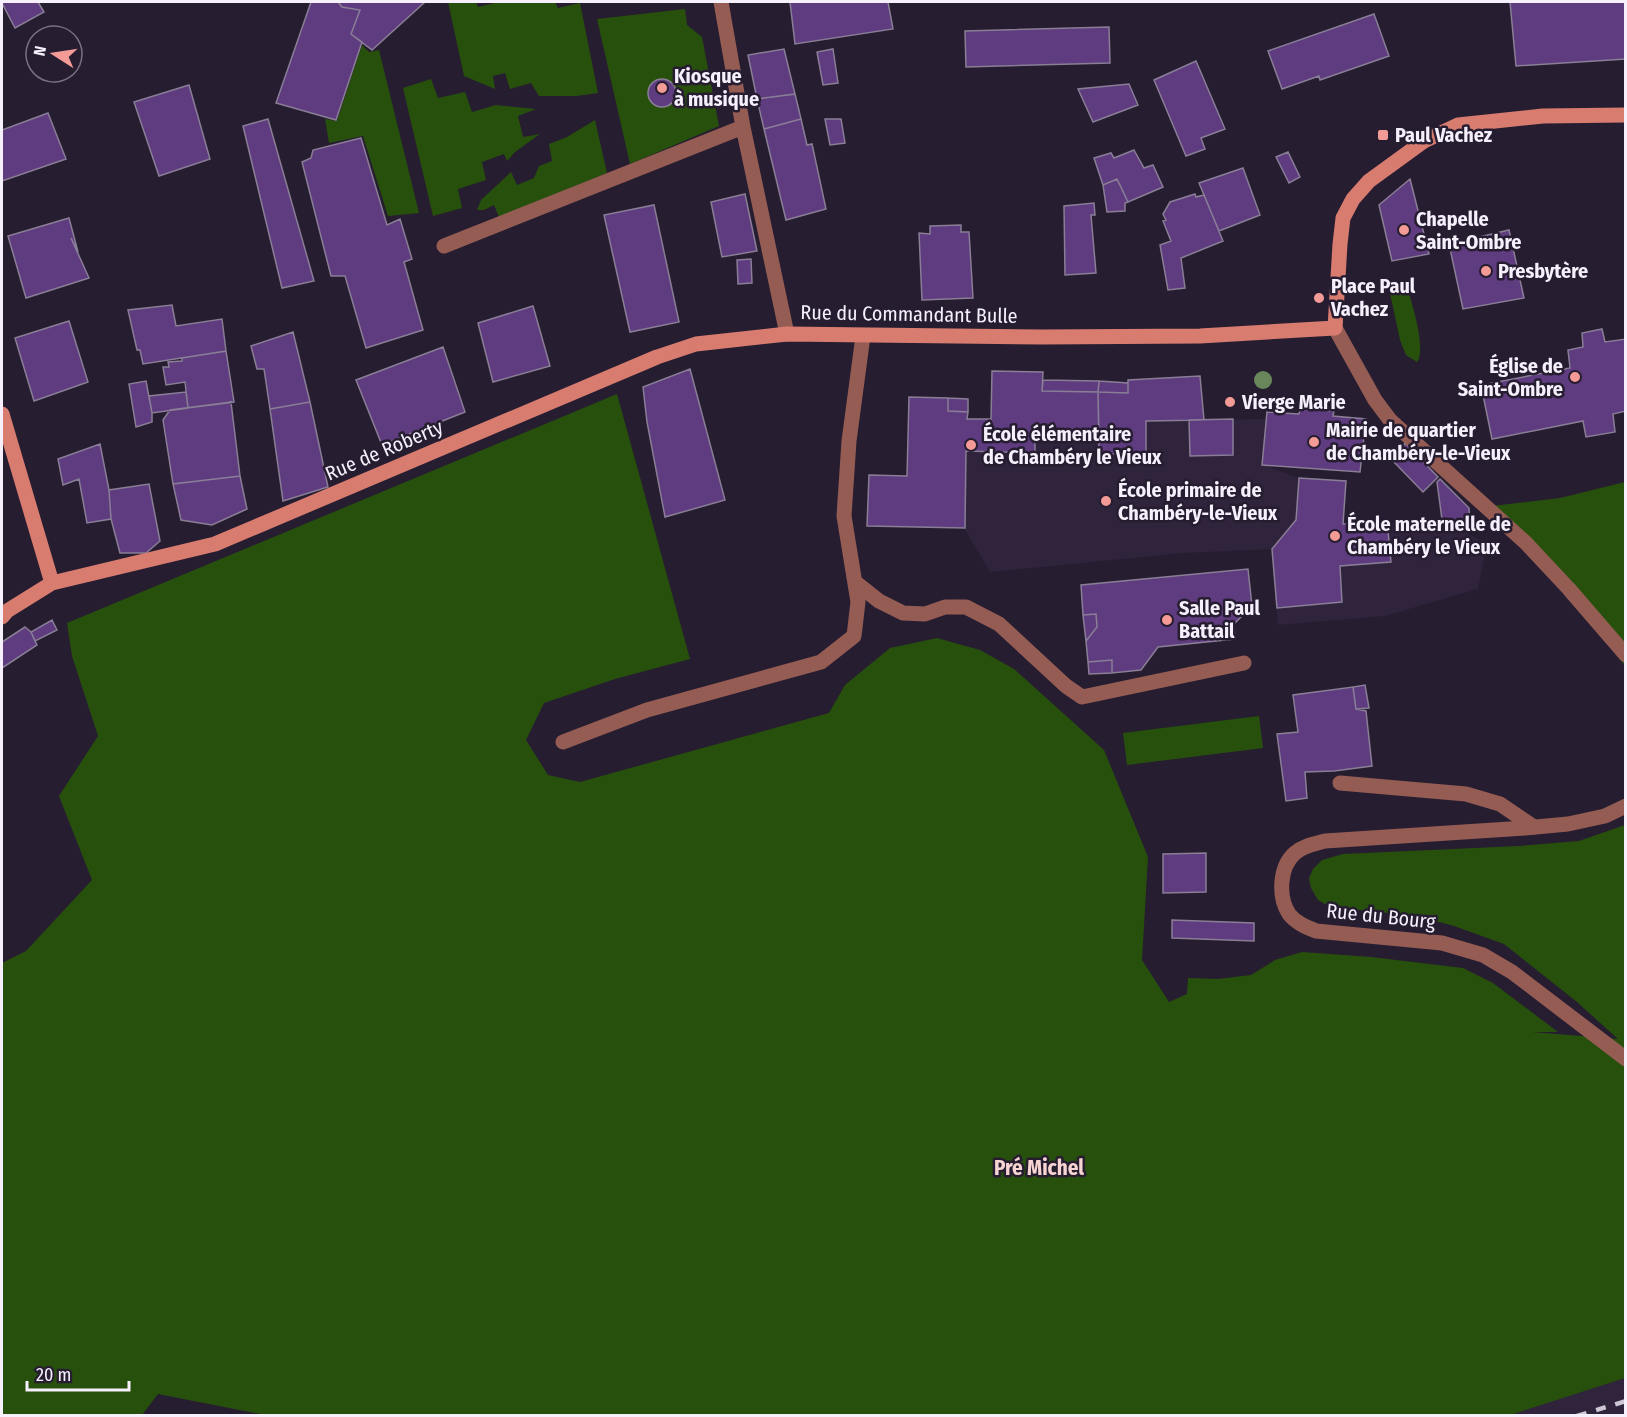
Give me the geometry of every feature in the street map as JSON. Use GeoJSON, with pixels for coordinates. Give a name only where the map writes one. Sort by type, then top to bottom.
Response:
{"type":"FeatureCollection","features":[{"type":"Feature","properties":{"kind":"street","name":"Rue du Commandant Bulle"},"geometry":{"type":"LineString","coordinates":[[721,2],[743,127],[787,334],[1200,336],[1335,328]]}},
{"type":"Feature","properties":{"kind":"street"},"geometry":{"type":"LineString","coordinates":[[1626,115],[1543,116],[1458,124],[1424,141],[1369,181],[1353,199],[1343,218],[1335,328],[1375,400],[1390,420],[1526,543],[1569,588],[1626,655]]}},
{"type":"Feature","properties":{"kind":"street"},"geometry":{"type":"LineString","coordinates":[[444,246],[743,127]]}},
{"type":"Feature","properties":{"kind":"street","name":"Rue de Roberty"},"geometry":{"type":"LineString","coordinates":[[3,613],[52,583],[215,544],[657,357],[696,344],[787,334]]}},
{"type":"Feature","properties":{"kind":"street"},"geometry":{"type":"LineString","coordinates":[[563,742],[647,710],[821,662],[854,636],[858,602],[844,516],[849,441],[863,336]]}},
{"type":"Feature","properties":{"kind":"street"},"geometry":{"type":"LineString","coordinates":[[2,414],[52,583]]}},
{"type":"Feature","properties":{"kind":"street"},"geometry":{"type":"LineString","coordinates":[[855,582],[879,601],[903,613],[925,614],[945,607],[966,607],[999,624],[1066,686],[1082,697],[1244,663]]}},
{"type":"Feature","properties":{"kind":"street"},"geometry":{"type":"LineString","coordinates":[[1340,783],[1466,794],[1500,804],[1534,827]]}},
{"type":"Feature","properties":{"kind":"street","name":"Rue du Bourg"},"geometry":{"type":"LineString","coordinates":[[1626,806],[1605,816],[1568,824],[1325,840],[1305,846],[1293,854],[1284,868],[1282,881],[1282,897],[1289,914],[1302,926],[1316,931],[1442,943],[1483,955],[1512,972],[1626,1059]]}},
{"type":"Feature","properties":{"kind":"shaded area","name":"École primaire de Chambéry-le-Vieux"},"geometry":{"type":"Polygon","coordinates":[[[992,371],[1043,372],[1043,380],[1128,383],[1128,380],[1200,376],[1204,420],[1266,419],[1263,465],[1299,478],[1346,481],[1343,524],[1387,521],[1465,532],[1487,544],[1478,589],[1385,616],[1278,625],[1271,549],[1184,553],[990,572],[964,528],[867,526],[869,475],[907,476],[909,397],[968,399],[968,418],[991,419],[992,371]]]}},
{"type":"Feature","properties":{"kind":"shaded area"},"geometry":{"type":"Polygon","coordinates":[[[1625,1378],[1625,1415],[1507,1415],[1625,1378]]]}},
{"type":"Feature","properties":{"kind":"green space"},"geometry":{"type":"Polygon","coordinates":[[[448,2],[476,2],[478,7],[499,2],[555,2],[558,8],[580,3],[598,93],[576,96],[539,96],[531,83],[510,89],[505,73],[493,76],[495,89],[464,76],[448,2]]]}},
{"type":"Feature","properties":{"kind":"green space"},"geometry":{"type":"Polygon","coordinates":[[[685,9],[687,25],[702,37],[719,126],[630,164],[597,19],[685,9]]]}},
{"type":"Feature","properties":{"kind":"green space"},"geometry":{"type":"Polygon","coordinates":[[[362,45],[369,52],[379,50],[419,213],[388,216],[363,136],[329,143],[325,119],[337,121],[362,45]]]}},
{"type":"Feature","properties":{"kind":"green space"},"geometry":{"type":"Polygon","coordinates":[[[431,79],[438,98],[465,92],[472,112],[496,105],[536,109],[518,116],[523,137],[540,134],[515,152],[507,161],[504,154],[482,162],[486,180],[458,189],[462,208],[433,216],[403,88],[431,79]]]}},
{"type":"Feature","properties":{"kind":"green space"},"geometry":{"type":"Polygon","coordinates":[[[595,120],[607,173],[499,217],[494,205],[484,210],[477,210],[481,200],[511,172],[517,185],[534,178],[539,166],[552,161],[549,144],[567,137],[595,120]]]}},
{"type":"Feature","properties":{"kind":"green space"},"geometry":{"type":"Polygon","coordinates":[[[1401,282],[1406,284],[1417,324],[1420,356],[1417,362],[1406,355],[1400,340],[1390,293],[1394,285],[1401,282]]]}},
{"type":"Feature","properties":{"kind":"green space"},"geometry":{"type":"Polygon","coordinates":[[[617,394],[690,659],[615,679],[544,703],[526,740],[548,775],[580,782],[829,713],[845,685],[890,648],[937,638],[980,650],[1014,669],[1104,750],[1148,857],[1142,960],[1169,1002],[1187,994],[1188,978],[1218,979],[1251,975],[1275,960],[1302,952],[1371,957],[1463,968],[1493,983],[1558,1032],[1532,1032],[1618,1039],[1577,1002],[1504,944],[1454,926],[1417,916],[1340,908],[1325,904],[1318,900],[1311,888],[1309,878],[1313,869],[1322,860],[1343,854],[1579,841],[1625,825],[1625,1378],[1507,1416],[270,1416],[158,1394],[142,1415],[2,1416],[2,963],[26,951],[92,880],[59,796],[98,736],[72,656],[67,623],[617,394]]]}},
{"type":"Feature","properties":{"kind":"green space"},"geometry":{"type":"Polygon","coordinates":[[[1625,482],[1625,666],[1583,611],[1483,507],[1560,498],[1625,482]]]}},
{"type":"Feature","properties":{"kind":"green space"},"geometry":{"type":"Polygon","coordinates":[[[1259,716],[1263,748],[1127,765],[1123,733],[1259,716]]]}},
{"type":"Feature","properties":{"kind":"building"},"geometry":{"type":"Polygon","coordinates":[[[38,2],[44,12],[15,28],[2,3],[38,2]]]}},
{"type":"Feature","properties":{"kind":"building"},"geometry":{"type":"Polygon","coordinates":[[[311,2],[338,2],[342,7],[360,10],[351,34],[362,42],[336,120],[276,103],[311,2]]]}},
{"type":"Feature","properties":{"kind":"building"},"geometry":{"type":"Polygon","coordinates":[[[338,2],[425,2],[372,50],[351,34],[360,10],[342,7],[338,2]]]}},
{"type":"Feature","properties":{"kind":"building"},"geometry":{"type":"Polygon","coordinates":[[[790,2],[888,2],[893,29],[795,44],[790,2]]]}},
{"type":"Feature","properties":{"kind":"building"},"geometry":{"type":"Polygon","coordinates":[[[1510,2],[1626,2],[1626,59],[1516,66],[1510,2]]]}},
{"type":"Feature","properties":{"kind":"building"},"geometry":{"type":"Polygon","coordinates":[[[1374,14],[1389,56],[1320,80],[1319,76],[1282,89],[1268,51],[1374,14]]]}},
{"type":"Feature","properties":{"kind":"building"},"geometry":{"type":"Polygon","coordinates":[[[1109,27],[1110,63],[966,67],[965,31],[1109,27]]]}},
{"type":"Feature","properties":{"kind":"building"},"geometry":{"type":"Polygon","coordinates":[[[784,49],[795,94],[757,99],[748,55],[784,49]]]}},
{"type":"Feature","properties":{"kind":"building"},"geometry":{"type":"Polygon","coordinates":[[[833,49],[838,83],[823,85],[817,52],[833,49]]]}},
{"type":"Feature","properties":{"kind":"building"},"geometry":{"type":"Polygon","coordinates":[[[1196,61],[1225,129],[1201,138],[1205,149],[1186,156],[1154,80],[1196,61]]]}},
{"type":"Feature","properties":{"kind":"building","name":"Kiosque à musique"},"geometry":{"type":"Polygon","coordinates":[[[662,79],[672,83],[676,93],[672,103],[662,107],[652,103],[648,93],[652,83],[662,79]]]}},
{"type":"Feature","properties":{"kind":"building"},"geometry":{"type":"Polygon","coordinates":[[[1129,84],[1138,105],[1093,122],[1078,89],[1129,84]]]}},
{"type":"Feature","properties":{"kind":"building"},"geometry":{"type":"Polygon","coordinates":[[[189,85],[210,159],[159,176],[134,102],[189,85]]]}},
{"type":"Feature","properties":{"kind":"building"},"geometry":{"type":"Polygon","coordinates":[[[795,94],[801,119],[764,129],[757,99],[795,94]]]}},
{"type":"Feature","properties":{"kind":"building"},"geometry":{"type":"Polygon","coordinates":[[[48,113],[66,159],[2,181],[2,130],[48,113]]]}},
{"type":"Feature","properties":{"kind":"building"},"geometry":{"type":"Polygon","coordinates":[[[268,119],[314,281],[282,288],[243,126],[268,119]]]}},
{"type":"Feature","properties":{"kind":"building"},"geometry":{"type":"Polygon","coordinates":[[[801,119],[807,145],[812,144],[826,209],[786,220],[764,129],[801,119]]]}},
{"type":"Feature","properties":{"kind":"building"},"geometry":{"type":"Polygon","coordinates":[[[825,119],[841,119],[845,143],[830,145],[825,119]]]}},
{"type":"Feature","properties":{"kind":"building"},"geometry":{"type":"Polygon","coordinates":[[[361,138],[387,225],[400,219],[412,259],[404,262],[423,330],[366,348],[345,276],[331,276],[302,162],[311,158],[313,150],[361,138]]]}},
{"type":"Feature","properties":{"kind":"building"},"geometry":{"type":"Polygon","coordinates":[[[1134,150],[1144,168],[1153,165],[1163,187],[1128,202],[1117,179],[1103,185],[1094,158],[1111,153],[1114,158],[1134,150]]]}},
{"type":"Feature","properties":{"kind":"building"},"geometry":{"type":"Polygon","coordinates":[[[1288,152],[1300,177],[1289,183],[1276,157],[1288,152]]]}},
{"type":"Feature","properties":{"kind":"building"},"geometry":{"type":"Polygon","coordinates":[[[1243,168],[1260,215],[1219,231],[1199,183],[1243,168]]]}},
{"type":"Feature","properties":{"kind":"building"},"geometry":{"type":"Polygon","coordinates":[[[1117,179],[1128,202],[1125,203],[1125,211],[1107,212],[1103,185],[1117,179]]]}},
{"type":"Feature","properties":{"kind":"building","name":"Chapelle Saint-Ombre"},"geometry":{"type":"Polygon","coordinates":[[[1410,179],[1429,254],[1392,261],[1379,205],[1410,179]]]}},
{"type":"Feature","properties":{"kind":"building"},"geometry":{"type":"Polygon","coordinates":[[[745,194],[757,251],[722,257],[711,202],[745,194]]]}},
{"type":"Feature","properties":{"kind":"building"},"geometry":{"type":"Polygon","coordinates":[[[1195,194],[1196,197],[1204,195],[1223,241],[1181,258],[1185,288],[1168,290],[1160,245],[1171,241],[1163,221],[1166,220],[1163,214],[1170,202],[1195,194]]]}},
{"type":"Feature","properties":{"kind":"building"},"geometry":{"type":"Polygon","coordinates":[[[1094,203],[1095,215],[1091,215],[1096,273],[1065,275],[1064,206],[1094,203]]]}},
{"type":"Feature","properties":{"kind":"building"},"geometry":{"type":"Polygon","coordinates":[[[654,205],[679,322],[630,332],[604,215],[654,205]]]}},
{"type":"Feature","properties":{"kind":"building"},"geometry":{"type":"Polygon","coordinates":[[[69,218],[78,252],[71,238],[89,278],[26,298],[8,236],[69,218]]]}},
{"type":"Feature","properties":{"kind":"building"},"geometry":{"type":"Polygon","coordinates":[[[961,225],[961,232],[969,232],[973,298],[922,300],[919,233],[930,234],[930,226],[961,225]]]}},
{"type":"Feature","properties":{"kind":"building","name":"Presbytère"},"geometry":{"type":"Polygon","coordinates":[[[1509,230],[1524,298],[1463,309],[1449,244],[1509,230]]]}},
{"type":"Feature","properties":{"kind":"building"},"geometry":{"type":"Polygon","coordinates":[[[751,259],[752,283],[738,284],[737,260],[751,259]]]}},
{"type":"Feature","properties":{"kind":"building"},"geometry":{"type":"Polygon","coordinates":[[[172,305],[176,326],[222,319],[226,351],[143,364],[140,350],[137,350],[128,310],[172,305]]]}},
{"type":"Feature","properties":{"kind":"building"},"geometry":{"type":"Polygon","coordinates":[[[533,306],[550,366],[493,382],[478,323],[533,306]]]}},
{"type":"Feature","properties":{"kind":"building"},"geometry":{"type":"Polygon","coordinates":[[[69,321],[88,382],[34,401],[15,338],[69,321]]]}},
{"type":"Feature","properties":{"kind":"building","name":"Église de Saint-Ombre"},"geometry":{"type":"Polygon","coordinates":[[[1602,329],[1605,342],[1626,339],[1626,411],[1613,414],[1615,432],[1586,437],[1583,421],[1492,439],[1481,385],[1570,368],[1568,350],[1583,347],[1582,333],[1602,329]]]}},
{"type":"Feature","properties":{"kind":"building"},"geometry":{"type":"Polygon","coordinates":[[[293,332],[310,402],[270,409],[264,369],[257,369],[251,346],[293,332]]]}},
{"type":"Feature","properties":{"kind":"building"},"geometry":{"type":"Polygon","coordinates":[[[443,347],[465,412],[382,445],[356,380],[443,347]]]}},
{"type":"Feature","properties":{"kind":"building"},"geometry":{"type":"Polygon","coordinates":[[[226,351],[234,402],[188,408],[185,382],[166,385],[163,367],[169,367],[168,362],[226,351]]]}},
{"type":"Feature","properties":{"kind":"building"},"geometry":{"type":"Polygon","coordinates":[[[690,369],[725,500],[665,517],[647,422],[643,387],[690,369]]]}},
{"type":"Feature","properties":{"kind":"building","name":"École élémentaire de Chambéry le Vieux"},"geometry":{"type":"Polygon","coordinates":[[[992,371],[1043,372],[1042,391],[1098,392],[1099,440],[1035,437],[1035,453],[966,451],[965,528],[867,526],[869,475],[907,476],[909,397],[948,398],[948,411],[968,412],[967,419],[991,419],[992,371]]]}},
{"type":"Feature","properties":{"kind":"building"},"geometry":{"type":"Polygon","coordinates":[[[1200,376],[1204,420],[1146,421],[1146,454],[1099,454],[1098,392],[1128,393],[1128,380],[1200,376]]]}},
{"type":"Feature","properties":{"kind":"building"},"geometry":{"type":"Polygon","coordinates":[[[1043,380],[1099,381],[1098,392],[1042,391],[1043,380]]]}},
{"type":"Feature","properties":{"kind":"building"},"geometry":{"type":"Polygon","coordinates":[[[146,381],[152,422],[136,427],[129,384],[146,381]]]}},
{"type":"Feature","properties":{"kind":"building"},"geometry":{"type":"Polygon","coordinates":[[[1099,381],[1128,383],[1128,393],[1098,392],[1099,381]]]}},
{"type":"Feature","properties":{"kind":"building"},"geometry":{"type":"Polygon","coordinates":[[[186,392],[188,408],[152,413],[149,396],[186,392]]]}},
{"type":"Feature","properties":{"kind":"building"},"geometry":{"type":"Polygon","coordinates":[[[948,398],[968,399],[968,412],[948,411],[948,398]]]}},
{"type":"Feature","properties":{"kind":"building"},"geometry":{"type":"Polygon","coordinates":[[[231,402],[240,476],[173,484],[163,420],[170,410],[231,402]]]}},
{"type":"Feature","properties":{"kind":"building"},"geometry":{"type":"Polygon","coordinates":[[[310,402],[328,487],[283,501],[270,409],[310,402]]]}},
{"type":"Feature","properties":{"kind":"building","name":"Mairie de quartier de Chambéry-le-Vieux"},"geometry":{"type":"Polygon","coordinates":[[[1300,409],[1334,411],[1333,416],[1366,419],[1360,472],[1262,465],[1267,412],[1299,414],[1300,409]]]}},
{"type":"Feature","properties":{"kind":"building"},"geometry":{"type":"Polygon","coordinates":[[[1233,419],[1233,455],[1190,456],[1189,420],[1233,419]]]}},
{"type":"Feature","properties":{"kind":"building"},"geometry":{"type":"Polygon","coordinates":[[[1405,443],[1438,477],[1423,492],[1391,459],[1405,443]]]}},
{"type":"Feature","properties":{"kind":"building"},"geometry":{"type":"Polygon","coordinates":[[[100,444],[109,490],[111,519],[87,523],[79,479],[63,485],[58,459],[100,444]]]}},
{"type":"Feature","properties":{"kind":"building"},"geometry":{"type":"Polygon","coordinates":[[[240,476],[247,509],[212,525],[181,520],[173,484],[240,476]]]}},
{"type":"Feature","properties":{"kind":"building","name":"École maternelle de Chambéry le Vieux"},"geometry":{"type":"Polygon","coordinates":[[[1299,478],[1346,481],[1343,524],[1387,521],[1391,562],[1340,566],[1342,602],[1277,608],[1272,549],[1296,520],[1299,478]]]}},
{"type":"Feature","properties":{"kind":"building"},"geometry":{"type":"Polygon","coordinates":[[[1440,479],[1469,508],[1470,525],[1443,527],[1437,482],[1440,479]]]}},
{"type":"Feature","properties":{"kind":"building"},"geometry":{"type":"Polygon","coordinates":[[[149,484],[160,541],[146,553],[120,553],[111,519],[109,490],[149,484]]]}},
{"type":"Feature","properties":{"kind":"building","name":"Salle Paul Battail"},"geometry":{"type":"Polygon","coordinates":[[[1248,569],[1252,606],[1234,624],[1235,639],[1158,647],[1141,670],[1112,673],[1112,660],[1088,662],[1086,641],[1097,627],[1096,614],[1083,615],[1081,585],[1248,569]]]}},
{"type":"Feature","properties":{"kind":"building"},"geometry":{"type":"Polygon","coordinates":[[[1096,614],[1097,627],[1086,641],[1083,615],[1096,614]]]}},
{"type":"Feature","properties":{"kind":"building"},"geometry":{"type":"Polygon","coordinates":[[[52,620],[57,630],[35,641],[31,632],[52,620]]]}},
{"type":"Feature","properties":{"kind":"building"},"geometry":{"type":"Polygon","coordinates":[[[25,627],[31,632],[37,645],[2,668],[2,642],[25,627]]]}},
{"type":"Feature","properties":{"kind":"building"},"geometry":{"type":"Polygon","coordinates":[[[1112,660],[1112,673],[1089,674],[1088,662],[1112,660]]]}},
{"type":"Feature","properties":{"kind":"building"},"geometry":{"type":"Polygon","coordinates":[[[1365,685],[1369,708],[1356,709],[1353,687],[1365,685]]]}},
{"type":"Feature","properties":{"kind":"building"},"geometry":{"type":"Polygon","coordinates":[[[1353,687],[1356,709],[1366,711],[1372,766],[1305,772],[1307,798],[1286,801],[1277,734],[1298,732],[1293,695],[1353,687]]]}},
{"type":"Feature","properties":{"kind":"building"},"geometry":{"type":"Polygon","coordinates":[[[1206,853],[1206,892],[1163,893],[1163,854],[1206,853]]]}},
{"type":"Feature","properties":{"kind":"building"},"geometry":{"type":"Polygon","coordinates":[[[1172,920],[1254,923],[1254,941],[1172,938],[1172,920]]]}},
{"type":"Feature","properties":{"kind":"railway"},"geometry":{"type":"LineString","coordinates":[[1577,1416],[1626,1401]]}},
{"type":"Feature","properties":{"kind":"place","name":"Kiosque à musique"},"geometry":{"type":"Point","coordinates":[662,88]}},
{"type":"Feature","properties":{"kind":"place","name":"Paul Vachez"},"geometry":{"type":"Point","coordinates":[1383,135]}},
{"type":"Feature","properties":{"kind":"place","name":"Chapelle Saint-Ombre"},"geometry":{"type":"Point","coordinates":[1404,230]}},
{"type":"Feature","properties":{"kind":"place","name":"Presbytère"},"geometry":{"type":"Point","coordinates":[1486,271]}},
{"type":"Feature","properties":{"kind":"place","name":"Place Paul Vachez"},"geometry":{"type":"Point","coordinates":[1319,298]}},
{"type":"Feature","properties":{"kind":"place","name":"Église de Saint-Ombre"},"geometry":{"type":"Point","coordinates":[1575,377]}},
{"type":"Feature","properties":{"kind":"place","name":"Vierge Marie"},"geometry":{"type":"Point","coordinates":[1230,402]}},
{"type":"Feature","properties":{"kind":"place","name":"Mairie de quartier de Chambéry-le-Vieux"},"geometry":{"type":"Point","coordinates":[1314,442]}},
{"type":"Feature","properties":{"kind":"place","name":"École élémentaire de Chambéry le Vieux"},"geometry":{"type":"Point","coordinates":[971,445]}},
{"type":"Feature","properties":{"kind":"place","name":"École primaire de Chambéry-le-Vieux"},"geometry":{"type":"Point","coordinates":[1106,501]}},
{"type":"Feature","properties":{"kind":"place","name":"École maternelle de Chambéry le Vieux"},"geometry":{"type":"Point","coordinates":[1335,536]}},
{"type":"Feature","properties":{"kind":"place","name":"Salle Paul Battail"},"geometry":{"type":"Point","coordinates":[1167,620]}},
{"type":"Feature","properties":{"kind":"district","name":"Pré Michel"},"geometry":{"type":"Point","coordinates":[1039,1168]}}]}
